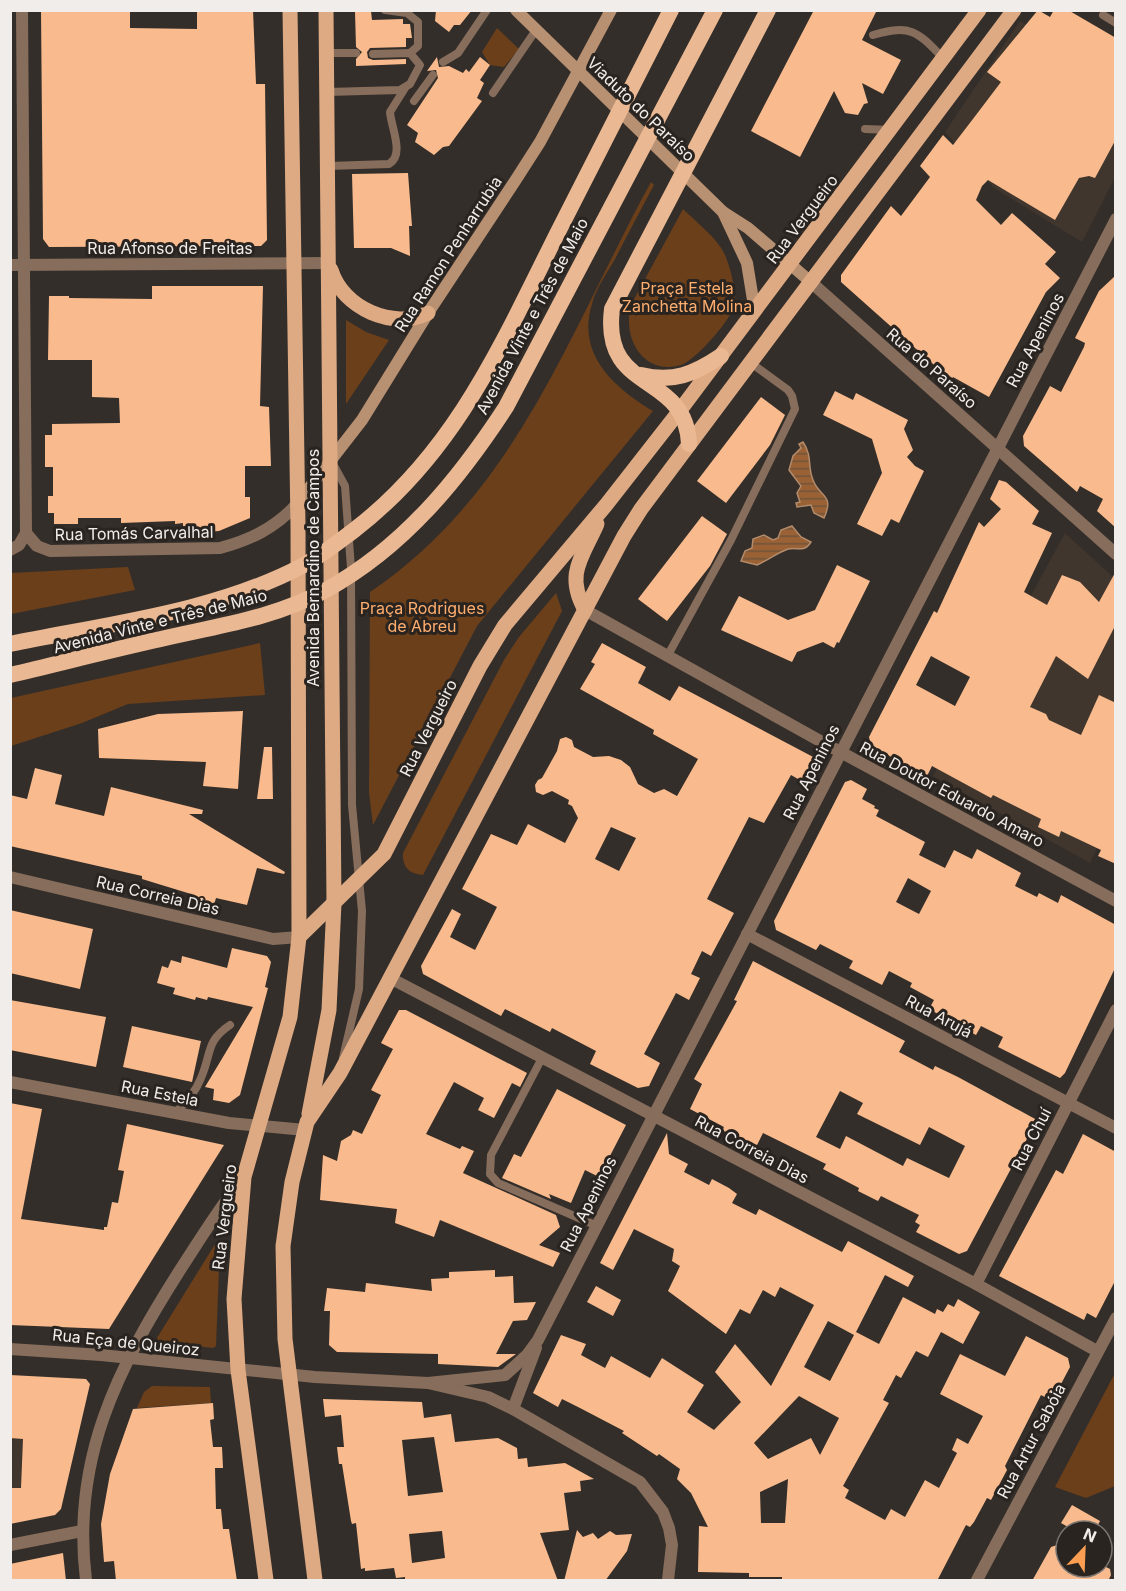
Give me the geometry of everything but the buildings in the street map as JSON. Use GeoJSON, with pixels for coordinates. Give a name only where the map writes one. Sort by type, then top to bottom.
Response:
{"type":"FeatureCollection","features":[{"type":"Feature","properties":{"kind":"highway","name":"Avenida Vinte e Três de Maio"},"geometry":{"type":"LineString","coordinates":[[10,644],[176,610],[259,586],[321,555],[392,500],[418,472],[457,420],[499,349],[671,10]]}},
{"type":"Feature","properties":{"kind":"highway","name":"Avenida Vinte e Três de Maio"},"geometry":{"type":"LineString","coordinates":[[10,675],[264,616],[327,590],[381,554],[429,509],[471,460],[506,406],[715,10]]}},
{"type":"Feature","properties":{"kind":"highway"},"geometry":{"type":"LineString","coordinates":[[689,444],[688,428],[681,409],[619,359],[613,347],[610,329],[612,309],[768,10]]}},
{"type":"Feature","properties":{"kind":"highway"},"geometry":{"type":"LineString","coordinates":[[635,374],[654,378],[679,378],[697,372],[721,356]]}},
{"type":"Feature","properties":{"kind":"main road","name":"Avenida Bernardino de Campos"},"geometry":{"type":"LineString","coordinates":[[290,10],[298,526],[299,937]]}},
{"type":"Feature","properties":{"kind":"main road","name":"Avenida Bernardino de Campos"},"geometry":{"type":"LineString","coordinates":[[306,1126],[329,1010],[334,903],[332,652],[338,488],[331,460],[326,10]]}},
{"type":"Feature","properties":{"kind":"main road"},"geometry":{"type":"LineString","coordinates":[[516,10],[536,30]]}},
{"type":"Feature","properties":{"kind":"main road","name":"Rua Ramon Penharrubia"},"geometry":{"type":"LineString","coordinates":[[297,505],[374,403],[428,313],[540,142],[611,10]]}},
{"type":"Feature","properties":{"kind":"main road","name":"Rua Vergueiro"},"geometry":{"type":"LineString","coordinates":[[266,1581],[238,1370],[234,1299],[244,1177],[290,1017],[299,937],[384,854],[498,636],[606,505],[681,409],[892,130],[979,10]]}},
{"type":"Feature","properties":{"kind":"main road"},"geometry":{"type":"LineString","coordinates":[[315,1581],[289,1375],[282,1290],[283,1245],[292,1182],[306,1126],[340,1073],[629,527],[1014,10]]}},
{"type":"Feature","properties":{"kind":"main road","name":"Viaduto do Paraíso"},"geometry":{"type":"LineString","coordinates":[[536,30],[723,211]]}},
{"type":"Feature","properties":{"kind":"main road"},"geometry":{"type":"LineString","coordinates":[[723,211],[747,263],[755,312]]}},
{"type":"Feature","properties":{"kind":"main road","name":"Rua do Paraíso"},"geometry":{"type":"LineString","coordinates":[[723,211],[748,228],[812,283]]}},
{"type":"Feature","properties":{"kind":"main road"},"geometry":{"type":"LineString","coordinates":[[329,263],[338,285],[351,299],[369,311],[392,320],[403,321],[415,320],[428,313]]}},
{"type":"Feature","properties":{"kind":"main road"},"geometry":{"type":"LineString","coordinates":[[585,610],[577,595],[574,578],[606,505]]}},
{"type":"Feature","properties":{"kind":"street"},"geometry":{"type":"LineString","coordinates":[[10,550],[19,545],[26,533],[22,10]]}},
{"type":"Feature","properties":{"kind":"street","name":"Rua Apeninos"},"geometry":{"type":"LineString","coordinates":[[428,1383],[505,1375],[522,1361],[538,1340],[1116,219]]}},
{"type":"Feature","properties":{"kind":"street","name":"Rua Afonso de Freitas"},"geometry":{"type":"LineString","coordinates":[[10,265],[329,263]]}},
{"type":"Feature","properties":{"kind":"street","name":"Rua do Paraíso"},"geometry":{"type":"LineString","coordinates":[[812,283],[1116,554]]}},
{"type":"Feature","properties":{"kind":"street","name":"Rua Tomás Carvalhal"},"geometry":{"type":"LineString","coordinates":[[26,533],[37,546],[50,551],[220,548],[239,543],[271,528],[297,505]]}},
{"type":"Feature","properties":{"kind":"street","name":"Rua Doutor Eduardo Amaro"},"geometry":{"type":"LineString","coordinates":[[585,610],[840,752],[1116,901]]}},
{"type":"Feature","properties":{"kind":"street","name":"Rua Correia Dias"},"geometry":{"type":"LineString","coordinates":[[10,877],[273,939],[299,937]]}},
{"type":"Feature","properties":{"kind":"street","name":"Rua Arujá"},"geometry":{"type":"LineString","coordinates":[[747,934],[1116,1128]]}},
{"type":"Feature","properties":{"kind":"street","name":"Rua Correia Dias"},"geometry":{"type":"LineString","coordinates":[[390,978],[976,1284],[1097,1351]]}},
{"type":"Feature","properties":{"kind":"street","name":"Rua Chuí"},"geometry":{"type":"LineString","coordinates":[[976,1284],[1116,1010]]}},
{"type":"Feature","properties":{"kind":"street","name":"Rua Estela"},"geometry":{"type":"LineString","coordinates":[[10,1082],[229,1123],[306,1126]]}},
{"type":"Feature","properties":{"kind":"street"},"geometry":{"type":"LineString","coordinates":[[86,1581],[82,1531],[86,1493],[107,1406],[127,1357],[225,1200],[244,1177]]}},
{"type":"Feature","properties":{"kind":"street","name":"Rua Artur Sabóia"},"geometry":{"type":"LineString","coordinates":[[977,1581],[1116,1318]]}},
{"type":"Feature","properties":{"kind":"street","name":"Rua Apeninos"},"geometry":{"type":"LineString","coordinates":[[513,1409],[532,1363],[538,1340]]}},
{"type":"Feature","properties":{"kind":"street","name":"Rua Eça de Queiroz"},"geometry":{"type":"LineString","coordinates":[[10,1349],[127,1357],[289,1375],[428,1383]]}},
{"type":"Feature","properties":{"kind":"street"},"geometry":{"type":"LineString","coordinates":[[428,1383],[473,1392],[513,1409],[640,1482],[663,1512],[669,1528],[672,1545],[668,1581]]}},
{"type":"Feature","properties":{"kind":"street"},"geometry":{"type":"LineString","coordinates":[[10,1545],[82,1531]]}},
{"type":"Feature","properties":{"kind":"lane"},"geometry":{"type":"LineString","coordinates":[[372,54],[410,53],[418,46],[418,22],[407,13],[385,10]]}},
{"type":"Feature","properties":{"kind":"lane"},"geometry":{"type":"LineString","coordinates":[[443,62],[458,53],[487,10]]}},
{"type":"Feature","properties":{"kind":"lane"},"geometry":{"type":"LineString","coordinates":[[1103,15],[1116,23]]}},
{"type":"Feature","properties":{"kind":"lane"},"geometry":{"type":"LineString","coordinates":[[873,35],[900,28],[926,39],[945,59]]}},
{"type":"Feature","properties":{"kind":"lane"},"geometry":{"type":"LineString","coordinates":[[493,93],[536,30]]}},
{"type":"Feature","properties":{"kind":"lane"},"geometry":{"type":"LineString","coordinates":[[327,53],[356,53]]}},
{"type":"Feature","properties":{"kind":"lane"},"geometry":{"type":"LineString","coordinates":[[328,166],[389,164],[396,158],[390,112],[420,65],[410,53]]}},
{"type":"Feature","properties":{"kind":"lane"},"geometry":{"type":"LineString","coordinates":[[414,100],[433,75]]}},
{"type":"Feature","properties":{"kind":"lane"},"geometry":{"type":"LineString","coordinates":[[327,92],[405,88]]}},
{"type":"Feature","properties":{"kind":"lane"},"geometry":{"type":"LineString","coordinates":[[865,129],[892,130]]}},
{"type":"Feature","properties":{"kind":"lane"},"geometry":{"type":"LineString","coordinates":[[668,655],[731,540],[795,409],[788,390],[751,363]]}},
{"type":"Feature","properties":{"kind":"lane"},"geometry":{"type":"LineString","coordinates":[[338,488],[351,568],[352,805],[361,877],[362,940],[359,989],[340,1073]]}},
{"type":"Feature","properties":{"kind":"lane"},"geometry":{"type":"LineString","coordinates":[[175,1113],[200,1081],[208,1048],[216,1034],[230,1025]]}},
{"type":"Feature","properties":{"kind":"lane"},"geometry":{"type":"LineString","coordinates":[[542,1058],[491,1155],[490,1174],[498,1183],[595,1226]]}},
{"type":"Feature","properties":{"kind":"shaded area"},"geometry":{"type":"Polygon","coordinates":[[[1020,21],[1115,75],[1115,177],[1082,242],[994,188],[945,132],[1020,21]]]}},
{"type":"Feature","properties":{"kind":"shaded area"},"geometry":{"type":"Polygon","coordinates":[[[803,442],[808,452],[813,480],[827,500],[824,518],[814,513],[811,505],[797,507],[796,503],[800,502],[797,493],[801,486],[789,470],[793,456],[801,448],[799,444],[803,442]]]}},
{"type":"Feature","properties":{"kind":"shaded area"},"geometry":{"type":"Polygon","coordinates":[[[792,526],[801,537],[811,542],[806,547],[788,549],[757,565],[741,561],[745,551],[752,548],[753,539],[764,535],[773,540],[778,538],[781,530],[792,526]]]}},
{"type":"Feature","properties":{"kind":"shaded area"},"geometry":{"type":"Polygon","coordinates":[[[1065,533],[1115,579],[1115,807],[1090,863],[933,776],[1065,533]]]}},
{"type":"Feature","properties":{"kind":"shaded area"},"geometry":{"type":"Polygon","coordinates":[[[11,1438],[77,1440],[66,1485],[11,1488],[11,1438]]]}},
{"type":"Feature","properties":{"kind":"green space"},"geometry":{"type":"Polygon","coordinates":[[[497,28],[519,49],[504,67],[490,65],[482,52],[497,28]]]}},
{"type":"Feature","properties":{"kind":"green space","name":"Praça Rodrigues de Abreu"},"geometry":{"type":"Polygon","coordinates":[[[651,182],[654,185],[596,292],[588,322],[589,339],[602,368],[625,392],[653,411],[477,626],[373,825],[369,793],[370,592],[421,552],[465,507],[502,458],[565,351],[651,182]]]}},
{"type":"Feature","properties":{"kind":"green space","name":"Praça Estela Zanchetta Molina"},"geometry":{"type":"Polygon","coordinates":[[[683,209],[711,235],[724,253],[735,291],[735,303],[721,328],[704,347],[688,362],[668,367],[646,360],[638,352],[630,330],[629,318],[631,305],[683,209]]]}},
{"type":"Feature","properties":{"kind":"green space"},"geometry":{"type":"Polygon","coordinates":[[[346,320],[366,332],[389,340],[346,404],[346,320]]]}},
{"type":"Feature","properties":{"kind":"green space"},"geometry":{"type":"Polygon","coordinates":[[[128,567],[135,590],[11,614],[11,573],[128,567]]]}},
{"type":"Feature","properties":{"kind":"green space","name":"Praça Rodrigues de Abreu"},"geometry":{"type":"Polygon","coordinates":[[[556,593],[562,611],[423,875],[410,871],[405,866],[403,853],[504,660],[519,637],[556,593]]]}},
{"type":"Feature","properties":{"kind":"green space"},"geometry":{"type":"Polygon","coordinates":[[[260,643],[265,695],[128,704],[82,723],[11,746],[11,698],[260,643]]]}},
{"type":"Feature","properties":{"kind":"green space"},"geometry":{"type":"Polygon","coordinates":[[[217,1241],[220,1242],[216,1346],[213,1348],[158,1342],[157,1338],[217,1241]]]}},
{"type":"Feature","properties":{"kind":"green space"},"geometry":{"type":"Polygon","coordinates":[[[1115,1373],[1115,1486],[1086,1498],[1055,1487],[1115,1373]]]}},
{"type":"Feature","properties":{"kind":"green space"},"geometry":{"type":"Polygon","coordinates":[[[152,1386],[210,1387],[211,1403],[137,1408],[144,1392],[152,1386]]]}}]}
